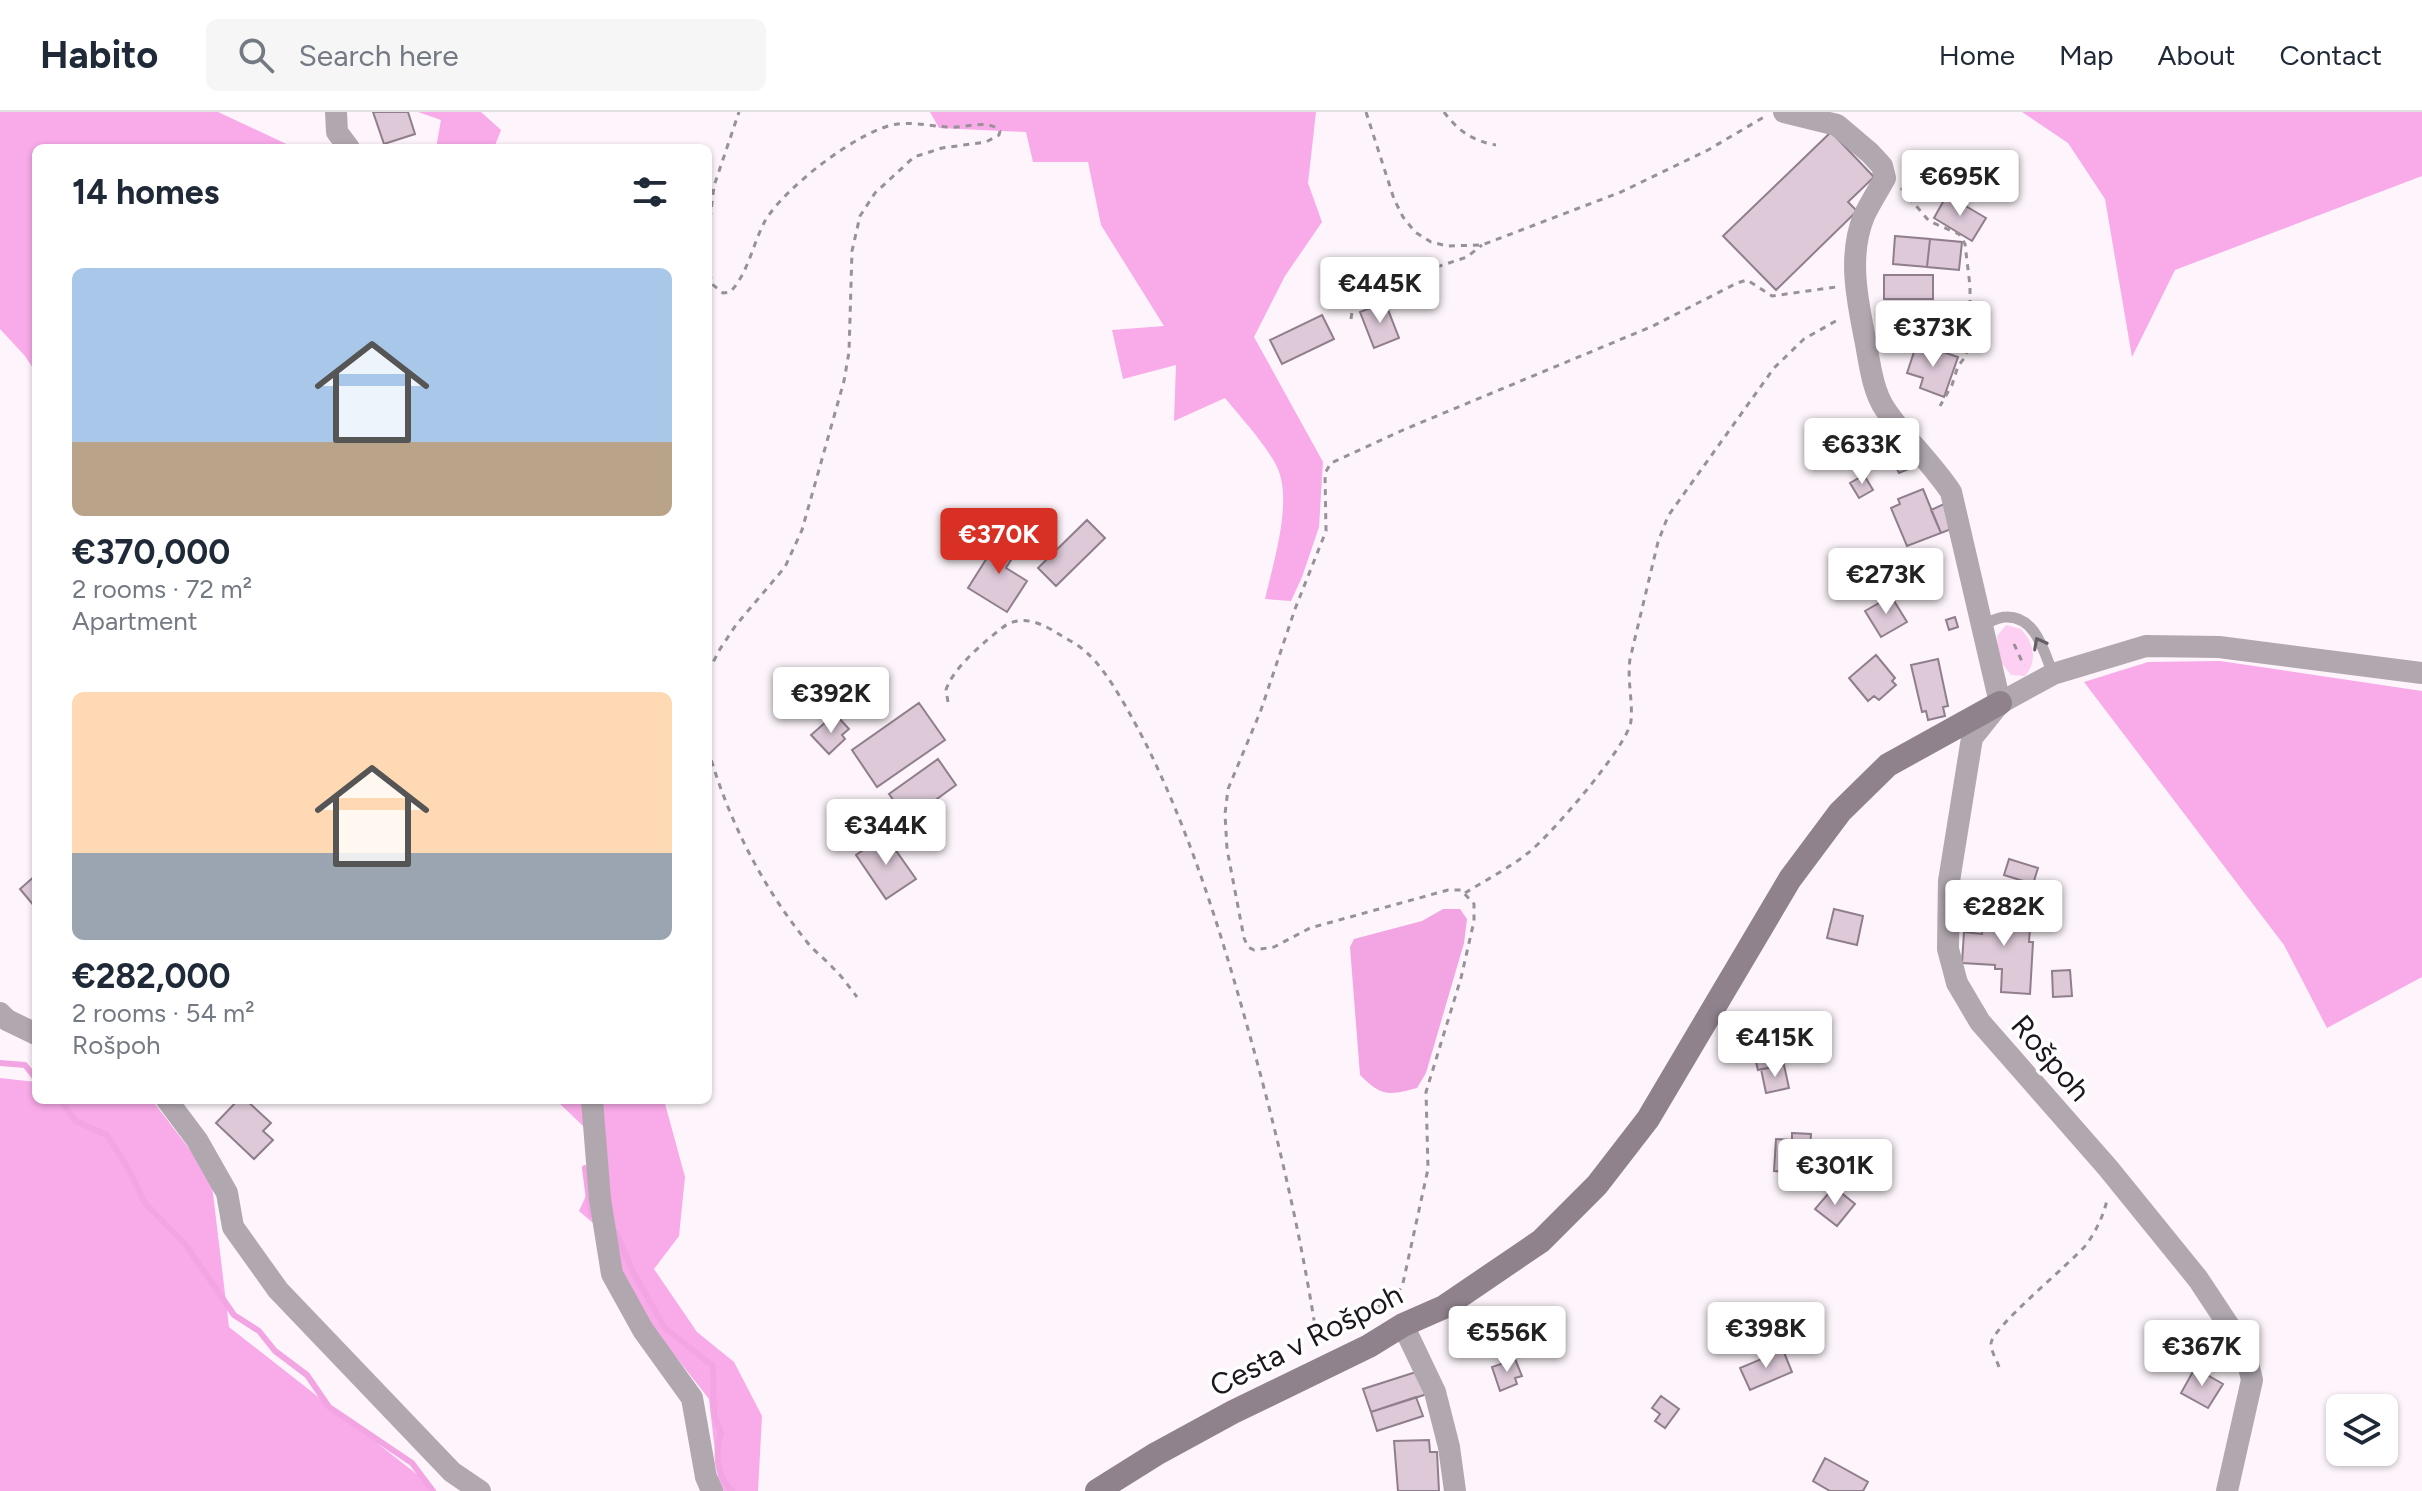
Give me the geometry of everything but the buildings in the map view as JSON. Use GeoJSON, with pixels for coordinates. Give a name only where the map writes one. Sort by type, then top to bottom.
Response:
{"type":"FeatureCollection","features":[{"type":"Feature","properties":{"kind":"street"},"geometry":{"type":"LineString","coordinates":[[336,112],[337,132],[346,144]]}},
{"type":"Feature","properties":{"kind":"street"},"geometry":{"type":"LineString","coordinates":[[1784,112],[1837,125],[1882,166],[1885,178],[1863,219],[1854,265],[1858,309],[1871,371],[1883,406],[1904,435],[1933,465],[1951,492],[2000,703],[2053,674],[2146,646],[2219,647],[2422,673]]}},
{"type":"Feature","properties":{"kind":"street","name":"Rošpoh"},"geometry":{"type":"LineString","coordinates":[[2000,703],[1972,738],[1949,881],[1948,949],[1957,983],[1980,1022],[2108,1168],[2198,1279],[2245,1350],[2252,1380],[2227,1491]]}},
{"type":"Feature","properties":{"kind":"street","name":"Cesta v Rošpoh"},"geometry":{"type":"LineString","coordinates":[[1106,1488],[1156,1454],[1233,1412],[1444,1307],[1541,1241],[1597,1185],[1648,1119],[1790,879],[1840,812],[1888,765],[2000,703]]}},
{"type":"Feature","properties":{"kind":"street"},"geometry":{"type":"LineString","coordinates":[[0,1013],[7,1020],[32,1032]]}},
{"type":"Feature","properties":{"kind":"street"},"geometry":{"type":"LineString","coordinates":[[170,1104],[197,1140],[227,1193],[233,1227],[278,1290],[452,1472],[480,1491]]}},
{"type":"Feature","properties":{"kind":"street"},"geometry":{"type":"LineString","coordinates":[[592,1104],[600,1199],[612,1274],[643,1330],[692,1398],[706,1477],[712,1491]]}},
{"type":"Feature","properties":{"kind":"street"},"geometry":{"type":"LineString","coordinates":[[1403,1325],[1435,1392],[1449,1447],[1455,1491]]}},
{"type":"Feature","properties":{"kind":"lane"},"geometry":{"type":"LineString","coordinates":[[1981,625],[2003,616],[2026,623],[2039,639],[2053,674]]}},
{"type":"Feature","properties":{"kind":"path"},"geometry":{"type":"LineString","coordinates":[[712,203],[714,186],[739,112]]}},
{"type":"Feature","properties":{"kind":"path"},"geometry":{"type":"LineString","coordinates":[[1366,112],[1394,199],[1415,232],[1431,242],[1447,246],[1482,245]]}},
{"type":"Feature","properties":{"kind":"path"},"geometry":{"type":"LineString","coordinates":[[1444,112],[1466,135],[1496,145]]}},
{"type":"Feature","properties":{"kind":"path"},"geometry":{"type":"LineString","coordinates":[[1351,319],[1353,305],[1359,296],[1467,257],[1482,245],[1651,180],[1770,112]]}},
{"type":"Feature","properties":{"kind":"path"},"geometry":{"type":"LineString","coordinates":[[712,284],[723,293],[730,292],[737,284],[760,230],[781,199],[797,184],[873,131],[899,124],[960,128],[988,124],[1000,131],[994,139],[986,142],[942,148],[914,157],[875,193],[860,216],[852,251],[849,352],[844,381],[802,530],[785,567],[736,625],[712,664]]}},
{"type":"Feature","properties":{"kind":"path"},"geometry":{"type":"LineString","coordinates":[[1885,178],[1894,180],[1933,224],[1963,238],[1970,286],[1970,334],[1966,356],[1958,366],[1940,406]]}},
{"type":"Feature","properties":{"kind":"path"},"geometry":{"type":"LineString","coordinates":[[1369,1346],[1364,1321],[1367,1313],[1397,1296],[1403,1283],[1428,1169],[1426,1092],[1461,978],[1474,921],[1474,904],[1465,893],[1455,889],[1310,928],[1263,950],[1248,947],[1244,938],[1227,849],[1225,814],[1228,789],[1261,710],[1295,609],[1326,531],[1325,473],[1331,463],[1653,326],[1737,283],[1747,280],[1772,296],[1855,284]]}},
{"type":"Feature","properties":{"kind":"path"},"geometry":{"type":"LineString","coordinates":[[1465,893],[1531,851],[1620,743],[1631,722],[1630,659],[1658,542],[1668,516],[1774,368],[1804,339],[1858,309]]}},
{"type":"Feature","properties":{"kind":"path"},"geometry":{"type":"LineString","coordinates":[[948,702],[946,690],[957,670],[1000,629],[1020,619],[1051,629],[1089,654],[1129,710],[1170,792],[1228,958],[1267,1098],[1300,1240],[1322,1369]]}},
{"type":"Feature","properties":{"kind":"path"},"geometry":{"type":"LineString","coordinates":[[712,760],[745,847],[785,915],[857,997]]}},
{"type":"Feature","properties":{"kind":"path"},"geometry":{"type":"LineString","coordinates":[[1999,1367],[1991,1344],[1993,1335],[2069,1263],[2093,1235],[2106,1206],[2108,1168]]}},
{"type":"Feature","properties":{"kind":"shaded area"},"geometry":{"type":"Polygon","coordinates":[[[0,112],[218,112],[286,144],[32,144],[32,367],[0,329],[0,112]]]}},
{"type":"Feature","properties":{"kind":"shaded area"},"geometry":{"type":"Polygon","coordinates":[[[418,112],[481,112],[501,130],[496,144],[437,144],[441,120],[418,112]]]}},
{"type":"Feature","properties":{"kind":"shaded area"},"geometry":{"type":"Polygon","coordinates":[[[930,112],[1316,112],[1308,183],[1322,222],[1285,276],[1254,337],[1323,462],[1319,527],[1291,601],[1265,599],[1277,549],[1283,494],[1275,463],[1258,438],[1225,398],[1174,421],[1176,365],[1123,379],[1112,330],[1164,326],[1101,225],[1088,162],[1033,162],[1026,132],[939,128],[930,112]]]}},
{"type":"Feature","properties":{"kind":"shaded area"},"geometry":{"type":"Polygon","coordinates":[[[2022,112],[2422,112],[2422,176],[2175,270],[2132,357],[2105,199],[2068,143],[2022,112]]]}},
{"type":"Feature","properties":{"kind":"shaded area"},"geometry":{"type":"Polygon","coordinates":[[[2006,625],[2021,629],[2029,640],[2033,658],[2025,676],[2011,675],[1999,660],[1997,636],[2006,625]]]}},
{"type":"Feature","properties":{"kind":"shaded area"},"geometry":{"type":"Polygon","coordinates":[[[2220,661],[2422,691],[2422,977],[2327,1028],[2284,945],[2084,682],[2148,662],[2220,661]]]}},
{"type":"Feature","properties":{"kind":"shaded area"},"geometry":{"type":"Polygon","coordinates":[[[1443,909],[1460,909],[1467,919],[1464,943],[1426,1073],[1417,1088],[1386,1092],[1360,1075],[1350,947],[1354,939],[1422,921],[1443,909]]]}},
{"type":"Feature","properties":{"kind":"shaded area"},"geometry":{"type":"Polygon","coordinates":[[[0,1078],[32,1082],[32,1104],[155,1104],[211,1177],[229,1327],[428,1483],[430,1491],[0,1491],[0,1078]]]}},
{"type":"Feature","properties":{"kind":"shaded area"},"geometry":{"type":"Polygon","coordinates":[[[560,1104],[665,1104],[685,1177],[679,1236],[654,1269],[697,1332],[734,1362],[762,1416],[758,1491],[721,1491],[709,1399],[657,1333],[616,1264],[614,1241],[579,1211],[607,1149],[560,1104]]]}},
{"type":"Feature","properties":{"kind":"waterway"},"geometry":{"type":"LineString","coordinates":[[0,1063],[25,1065],[32,1074]]}},
{"type":"Feature","properties":{"kind":"waterway"},"geometry":{"type":"LineString","coordinates":[[64,1104],[75,1121],[107,1135],[145,1203],[186,1245],[234,1315],[259,1331],[275,1351],[307,1375],[329,1407],[412,1463],[433,1491]]}},
{"type":"Feature","properties":{"kind":"waterway"},"geometry":{"type":"LineString","coordinates":[[585,1168],[591,1215]]}},
{"type":"Feature","properties":{"kind":"waterway"},"geometry":{"type":"LineString","coordinates":[[615,1231],[633,1272],[665,1328],[713,1366],[714,1415],[721,1433],[718,1464],[732,1491]]}}]}
